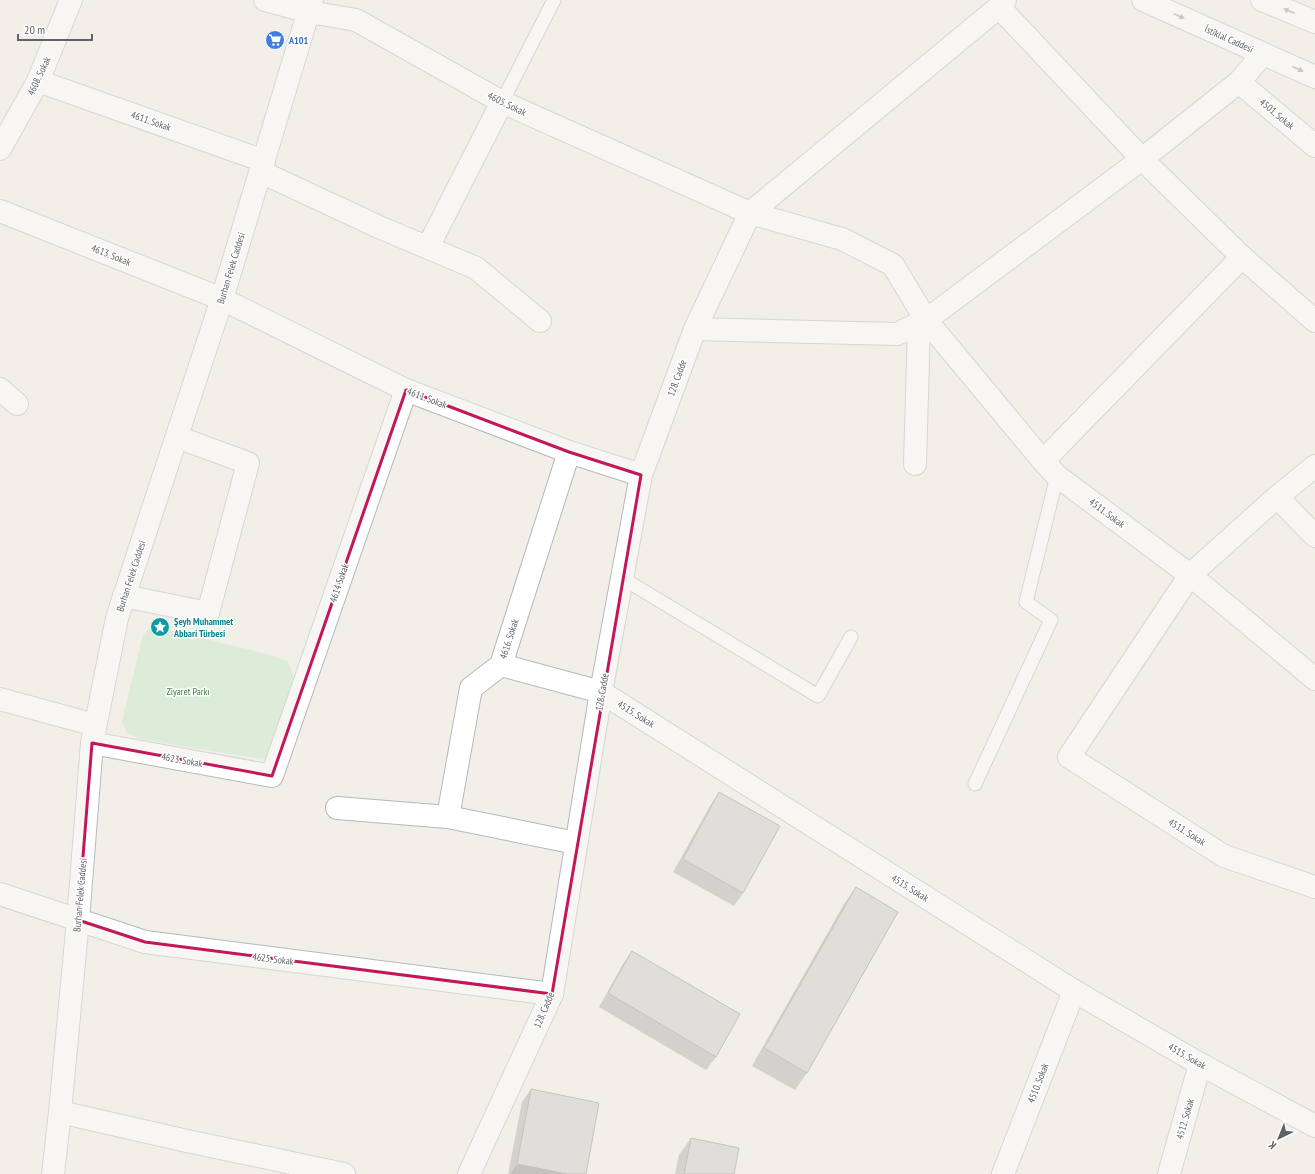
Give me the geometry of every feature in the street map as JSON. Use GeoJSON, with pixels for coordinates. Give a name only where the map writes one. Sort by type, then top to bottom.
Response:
{"type":"FeatureCollection","features":[{"type":"Feature","properties":{"kind":"street","name":"4608. Sokak"},"geometry":{"type":"LineString","coordinates":[[0,149],[38,81],[71,0]]}},
{"type":"Feature","properties":{"kind":"street","name":"4605. Sokak"},"geometry":{"type":"LineString","coordinates":[[265,0],[311,6],[356,20],[502,102],[750,213],[842,239],[893,265],[923,322]]}},
{"type":"Feature","properties":{"kind":"street","name":"İstiklal Caddesi"},"geometry":{"type":"LineString","coordinates":[[1144,0],[1315,77]]}},
{"type":"Feature","properties":{"kind":"street"},"geometry":{"type":"LineString","coordinates":[[1262,0],[1315,22]]}},
{"type":"Feature","properties":{"kind":"street"},"geometry":{"type":"LineString","coordinates":[[750,213],[1002,4],[1142,159],[1242,257],[1315,321]]}},
{"type":"Feature","properties":{"kind":"street","name":"Burhan Felek Caddesi"},"geometry":{"type":"LineString","coordinates":[[53,1174],[78,920],[94,734],[117,618],[222,299],[311,6]]}},
{"type":"Feature","properties":{"kind":"street"},"geometry":{"type":"LineString","coordinates":[[695,329],[897,334],[923,322],[1142,159],[1239,82],[1263,54]]}},
{"type":"Feature","properties":{"kind":"street","name":"4611. Sokak"},"geometry":{"type":"LineString","coordinates":[[38,81],[262,166],[379,227],[476,268],[540,320]]}},
{"type":"Feature","properties":{"kind":"street","name":"4501. Sokak"},"geometry":{"type":"LineString","coordinates":[[1239,82],[1315,146]]}},
{"type":"Feature","properties":{"kind":"street"},"geometry":{"type":"LineString","coordinates":[[428,248],[502,102]]}},
{"type":"Feature","properties":{"kind":"street","name":"4613. Sokak"},"geometry":{"type":"LineString","coordinates":[[0,211],[222,299]]}},
{"type":"Feature","properties":{"kind":"street","name":"128. Cadde"},"geometry":{"type":"LineString","coordinates":[[469,1174],[552,994],[601,692],[641,475],[695,329],[750,213]]}},
{"type":"Feature","properties":{"kind":"street"},"geometry":{"type":"LineString","coordinates":[[1050,469],[1242,257]]}},
{"type":"Feature","properties":{"kind":"street","name":"4611. Sokak"},"geometry":{"type":"LineString","coordinates":[[222,299],[406,390],[569,452],[641,475]]}},
{"type":"Feature","properties":{"kind":"street"},"geometry":{"type":"LineString","coordinates":[[915,464],[923,322]]}},
{"type":"Feature","properties":{"kind":"street","name":"4511. Sokak"},"geometry":{"type":"LineString","coordinates":[[923,322],[1050,469],[1190,575],[1315,678]]}},
{"type":"Feature","properties":{"kind":"street"},"geometry":{"type":"LineString","coordinates":[[0,389],[17,404]]}},
{"type":"Feature","properties":{"kind":"street","name":"4614 Sokak"},"geometry":{"type":"LineString","coordinates":[[272,776],[406,390]]}},
{"type":"Feature","properties":{"kind":"street"},"geometry":{"type":"LineString","coordinates":[[124,596],[208,613],[248,463],[177,437]]}},
{"type":"Feature","properties":{"kind":"street","name":"4616. Sokak"},"geometry":{"type":"LineString","coordinates":[[448,817],[471,688],[501,665],[569,452]]}},
{"type":"Feature","properties":{"kind":"street"},"geometry":{"type":"LineString","coordinates":[[1190,575],[1276,497],[1315,466]]}},
{"type":"Feature","properties":{"kind":"street"},"geometry":{"type":"LineString","coordinates":[[1276,497],[1315,536]]}},
{"type":"Feature","properties":{"kind":"street","name":"4511. Sokak"},"geometry":{"type":"LineString","coordinates":[[1190,575],[1069,757],[1224,856],[1315,887]]}},
{"type":"Feature","properties":{"kind":"street","name":"4515. Sokak"},"geometry":{"type":"LineString","coordinates":[[501,665],[601,692],[1074,991],[1200,1064],[1315,1126]]}},
{"type":"Feature","properties":{"kind":"street","name":"4623. Sokak"},"geometry":{"type":"LineString","coordinates":[[0,699],[94,734],[272,776]]}},
{"type":"Feature","properties":{"kind":"street"},"geometry":{"type":"LineString","coordinates":[[337,808],[448,817],[576,843]]}},
{"type":"Feature","properties":{"kind":"street","name":"4625. Sokak"},"geometry":{"type":"LineString","coordinates":[[0,894],[145,942],[552,994]]}},
{"type":"Feature","properties":{"kind":"street","name":"4510. Sokak"},"geometry":{"type":"LineString","coordinates":[[1003,1174],[1074,991]]}},
{"type":"Feature","properties":{"kind":"street","name":"4512. Sokak"},"geometry":{"type":"LineString","coordinates":[[1169,1174],[1200,1064]]}},
{"type":"Feature","properties":{"kind":"street"},"geometry":{"type":"LineString","coordinates":[[60,1112],[187,1141],[344,1174]]}},
{"type":"Feature","properties":{"kind":"lane"},"geometry":{"type":"LineString","coordinates":[[502,102],[554,0]]}},
{"type":"Feature","properties":{"kind":"lane"},"geometry":{"type":"LineString","coordinates":[[975,784],[1051,620],[1026,602],[1050,469]]}},
{"type":"Feature","properties":{"kind":"lane"},"geometry":{"type":"LineString","coordinates":[[622,578],[818,696],[851,637]]}},
{"type":"Feature","properties":{"kind":"highlighted area"},"geometry":{"type":"Polygon","coordinates":[[[406,390],[569,452],[641,475],[552,994],[145,942],[78,920],[92,743],[272,776],[406,390]]]}},
{"type":"Feature","properties":{"kind":"green space","name":"Ziyaret Parkı"},"geometry":{"type":"Polygon","coordinates":[[[152,626],[275,656],[288,662],[294,679],[270,755],[265,759],[256,758],[140,739],[127,733],[122,721],[143,635],[152,626]]]}},
{"type":"Feature","properties":{"kind":"building"},"geometry":{"type":"Polygon","coordinates":[[[719,792],[780,826],[743,893],[683,859],[719,792]]]}},
{"type":"Feature","properties":{"kind":"building"},"geometry":{"type":"Polygon","coordinates":[[[856,887],[898,912],[807,1073],[764,1048],[856,887]]]}},
{"type":"Feature","properties":{"kind":"building"},"geometry":{"type":"Polygon","coordinates":[[[632,951],[740,1014],[716,1057],[608,993],[632,951]]]}},
{"type":"Feature","properties":{"kind":"building"},"geometry":{"type":"Polygon","coordinates":[[[531,1089],[599,1103],[586,1174],[567,1174],[517,1164],[531,1089]]]}},
{"type":"Feature","properties":{"kind":"building"},"geometry":{"type":"Polygon","coordinates":[[[691,1138],[739,1148],[734,1174],[684,1174],[691,1138]]]}},
{"type":"Feature","properties":{"kind":"place","name":"A101"},"geometry":{"type":"Point","coordinates":[275,40]}},
{"type":"Feature","properties":{"kind":"place","name":"Şeyh Muhammet Abbari Türbesi"},"geometry":{"type":"Point","coordinates":[160,627]}}]}
